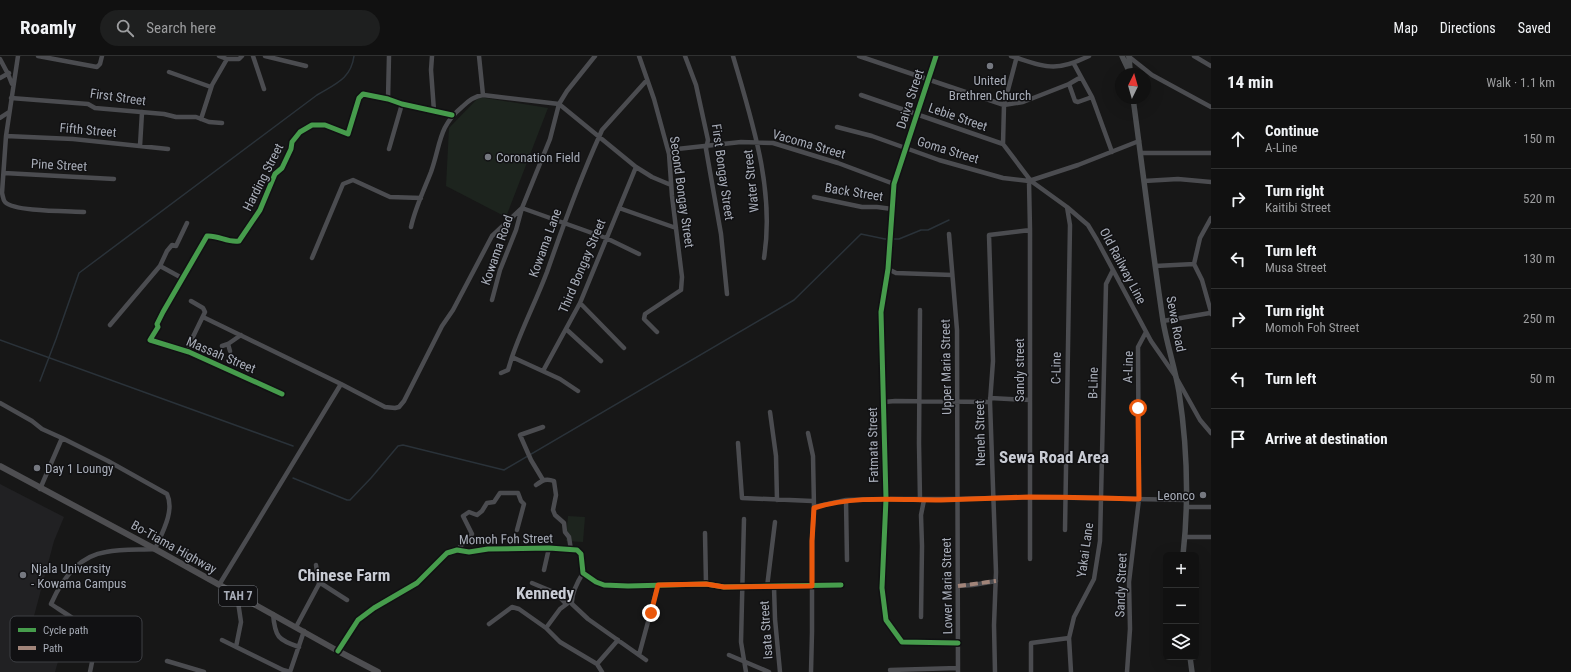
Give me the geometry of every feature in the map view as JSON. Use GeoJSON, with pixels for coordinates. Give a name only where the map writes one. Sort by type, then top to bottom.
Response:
{"type":"FeatureCollection","features":[{"type":"Feature","properties":{"kind":"highway","name":"Bo-Tiama Highway"},"geometry":{"type":"LineString","coordinates":[[0,466],[40,489],[155,548],[375,671]]}},
{"type":"Feature","properties":{"kind":"main road"},"geometry":{"type":"LineString","coordinates":[[1122,56],[1127,68]]}},
{"type":"Feature","properties":{"kind":"main road"},"geometry":{"type":"LineString","coordinates":[[1129,56],[1130,68]]}},
{"type":"Feature","properties":{"kind":"main road","name":"Sewa Road"},"geometry":{"type":"LineString","coordinates":[[1134,104],[1163,322],[1176,377],[1182,415],[1186,458],[1187,500],[1183,552]]}},
{"type":"Feature","properties":{"kind":"main road"},"geometry":{"type":"LineString","coordinates":[[1190,660],[1192,672]]}},
{"type":"Feature","properties":{"kind":"street"},"geometry":{"type":"LineString","coordinates":[[18,56],[12,86],[6,136],[2,193],[4,200],[6,203],[23,209],[84,212]]}},
{"type":"Feature","properties":{"kind":"street"},"geometry":{"type":"LineString","coordinates":[[38,56],[96,67],[100,64],[102,56]]}},
{"type":"Feature","properties":{"kind":"street"},"geometry":{"type":"LineString","coordinates":[[219,56],[227,59],[239,59],[242,56]]}},
{"type":"Feature","properties":{"kind":"street"},"geometry":{"type":"LineString","coordinates":[[252,56],[264,89]]}},
{"type":"Feature","properties":{"kind":"street"},"geometry":{"type":"LineString","coordinates":[[265,56],[306,66]]}},
{"type":"Feature","properties":{"kind":"street"},"geometry":{"type":"LineString","coordinates":[[388,56],[388,99]]}},
{"type":"Feature","properties":{"kind":"street"},"geometry":{"type":"LineString","coordinates":[[432,56],[431,70],[434,111]]}},
{"type":"Feature","properties":{"kind":"street"},"geometry":{"type":"LineString","coordinates":[[479,56],[483,95]]}},
{"type":"Feature","properties":{"kind":"street","name":"Kowama Road"},"geometry":{"type":"LineString","coordinates":[[492,300],[500,270],[516,230],[522,208],[550,139],[559,104],[567,91],[595,56]]}},
{"type":"Feature","properties":{"kind":"street","name":"Second Bongay Street"},"geometry":{"type":"LineString","coordinates":[[639,56],[654,99],[668,150],[680,261],[681,290],[645,314],[644,319],[657,332]]}},
{"type":"Feature","properties":{"kind":"street","name":"First Bongay Street"},"geometry":{"type":"LineString","coordinates":[[685,56],[696,85],[708,140],[706,150],[721,234],[727,294]]}},
{"type":"Feature","properties":{"kind":"street","name":"Water Street"},"geometry":{"type":"LineString","coordinates":[[733,56],[758,142],[762,166],[767,238],[764,258]]}},
{"type":"Feature","properties":{"kind":"street"},"geometry":{"type":"LineString","coordinates":[[859,56],[1004,105],[1023,102],[1069,84],[1081,77]]}},
{"type":"Feature","properties":{"kind":"street","name":"Daiva Street"},"geometry":{"type":"LineString","coordinates":[[894,184],[936,56]]}},
{"type":"Feature","properties":{"kind":"street"},"geometry":{"type":"LineString","coordinates":[[1003,144],[1004,105],[1015,57],[1051,67],[1074,64],[1089,56]]}},
{"type":"Feature","properties":{"kind":"street"},"geometry":{"type":"LineString","coordinates":[[1129,56],[1152,75],[1211,107]]}},
{"type":"Feature","properties":{"kind":"street"},"geometry":{"type":"LineString","coordinates":[[1194,56],[1211,66]]}},
{"type":"Feature","properties":{"kind":"street"},"geometry":{"type":"LineString","coordinates":[[0,59],[8,74],[12,86]]}},
{"type":"Feature","properties":{"kind":"street"},"geometry":{"type":"LineString","coordinates":[[201,120],[211,87],[227,59]]}},
{"type":"Feature","properties":{"kind":"street"},"geometry":{"type":"LineString","coordinates":[[1074,64],[1092,97],[1112,152]]}},
{"type":"Feature","properties":{"kind":"street"},"geometry":{"type":"LineString","coordinates":[[0,78],[15,69]]}},
{"type":"Feature","properties":{"kind":"street"},"geometry":{"type":"LineString","coordinates":[[169,72],[211,87]]}},
{"type":"Feature","properties":{"kind":"street","name":"Kowama Lane"},"geometry":{"type":"LineString","coordinates":[[501,373],[508,370],[520,336],[546,273],[563,223],[602,130],[647,80]]}},
{"type":"Feature","properties":{"kind":"street"},"geometry":{"type":"LineString","coordinates":[[1069,84],[1076,101],[1092,97]]}},
{"type":"Feature","properties":{"kind":"street","name":"Harding Street"},"geometry":{"type":"LineString","coordinates":[[150,340],[158,327],[157,324],[163,312],[206,236],[213,236],[232,242],[239,241],[260,210],[275,174],[282,168],[291,149],[292,142],[300,132],[312,125],[325,125],[348,134],[359,98],[363,94],[452,116]]}},
{"type":"Feature","properties":{"kind":"street"},"geometry":{"type":"LineString","coordinates":[[411,227],[413,216],[431,170],[444,126],[452,116],[472,98],[483,95],[559,104],[636,167],[671,185]]}},
{"type":"Feature","properties":{"kind":"street","name":"Lebie Street"},"geometry":{"type":"LineString","coordinates":[[861,95],[1003,144]]}},
{"type":"Feature","properties":{"kind":"street","name":"First Street"},"geometry":{"type":"LineString","coordinates":[[11,98],[88,104],[95,108],[164,114],[176,117],[196,117],[209,122],[222,123]]}},
{"type":"Feature","properties":{"kind":"street"},"geometry":{"type":"LineString","coordinates":[[389,149],[402,104]]}},
{"type":"Feature","properties":{"kind":"street"},"geometry":{"type":"LineString","coordinates":[[0,118],[9,112]]}},
{"type":"Feature","properties":{"kind":"street"},"geometry":{"type":"LineString","coordinates":[[140,146],[142,112]]}},
{"type":"Feature","properties":{"kind":"street","name":"Goma Street"},"geometry":{"type":"LineString","coordinates":[[837,127],[872,136],[939,160],[996,176],[1030,181]]}},
{"type":"Feature","properties":{"kind":"street","name":"Fifth Street"},"geometry":{"type":"LineString","coordinates":[[6,136],[74,139],[168,149]]}},
{"type":"Feature","properties":{"kind":"street"},"geometry":{"type":"LineString","coordinates":[[1030,181],[1139,141]]}},
{"type":"Feature","properties":{"kind":"street","name":"Vacoma Street"},"geometry":{"type":"LineString","coordinates":[[668,150],[741,142],[773,143],[838,163],[894,184]]}},
{"type":"Feature","properties":{"kind":"street","name":"Old Railway Line"},"geometry":{"type":"LineString","coordinates":[[1003,144],[1030,181],[1088,225],[1146,332],[1176,377],[1200,420],[1211,433]]}},
{"type":"Feature","properties":{"kind":"street"},"geometry":{"type":"LineString","coordinates":[[1141,153],[1211,153]]}},
{"type":"Feature","properties":{"kind":"street"},"geometry":{"type":"LineString","coordinates":[[0,160],[5,157]]}},
{"type":"Feature","properties":{"kind":"street","name":"Third Bongay Street"},"geometry":{"type":"LineString","coordinates":[[543,371],[580,303],[636,167]]}},
{"type":"Feature","properties":{"kind":"street","name":"Pine Street"},"geometry":{"type":"LineString","coordinates":[[4,173],[114,179]]}},
{"type":"Feature","properties":{"kind":"street"},"geometry":{"type":"LineString","coordinates":[[1144,181],[1178,179],[1211,182]]}},
{"type":"Feature","properties":{"kind":"street"},"geometry":{"type":"LineString","coordinates":[[312,258],[343,184],[353,180],[390,197],[420,198]]}},
{"type":"Feature","properties":{"kind":"street","name":"Sandy street"},"geometry":{"type":"LineString","coordinates":[[1030,181],[1030,558]]}},
{"type":"Feature","properties":{"kind":"street","name":"Fatmata Street"},"geometry":{"type":"LineString","coordinates":[[894,184],[888,269],[881,312],[886,499],[882,588],[886,620],[902,642],[958,643]]}},
{"type":"Feature","properties":{"kind":"street","name":"Back Street"},"geometry":{"type":"LineString","coordinates":[[814,197],[862,207],[892,209]]}},
{"type":"Feature","properties":{"kind":"street"},"geometry":{"type":"LineString","coordinates":[[203,317],[385,407],[395,408],[399,407],[404,401],[442,326],[453,310],[492,236],[522,208],[606,238],[639,254]]}},
{"type":"Feature","properties":{"kind":"street"},"geometry":{"type":"LineString","coordinates":[[619,208],[676,228]]}},
{"type":"Feature","properties":{"kind":"street","name":"C-Line"},"geometry":{"type":"LineString","coordinates":[[1066,530],[1065,497],[1070,225],[1067,208]]}},
{"type":"Feature","properties":{"kind":"street"},"geometry":{"type":"LineString","coordinates":[[1163,322],[1211,313],[1202,280],[1194,264],[1200,238],[1211,218]]}},
{"type":"Feature","properties":{"kind":"street"},"geometry":{"type":"LineString","coordinates":[[110,325],[160,266],[167,251],[172,245],[176,246],[187,223]]}},
{"type":"Feature","properties":{"kind":"street","name":"Neneh Street"},"geometry":{"type":"LineString","coordinates":[[994,672],[996,582],[990,400],[993,361],[989,235],[1030,230]]}},
{"type":"Feature","properties":{"kind":"street","name":"Upper Maria Street"},"geometry":{"type":"LineString","coordinates":[[949,234],[958,330],[958,500]]}},
{"type":"Feature","properties":{"kind":"street"},"geometry":{"type":"LineString","coordinates":[[1155,266],[1194,264]]}},
{"type":"Feature","properties":{"kind":"street"},"geometry":{"type":"LineString","coordinates":[[160,266],[182,278]]}},
{"type":"Feature","properties":{"kind":"street"},"geometry":{"type":"LineString","coordinates":[[888,269],[896,273],[952,275]]}},
{"type":"Feature","properties":{"kind":"street","name":"B-Line"},"geometry":{"type":"LineString","coordinates":[[1101,498],[1106,284],[1113,270]]}},
{"type":"Feature","properties":{"kind":"street"},"geometry":{"type":"LineString","coordinates":[[189,352],[190,345],[205,312],[203,308],[192,301]]}},
{"type":"Feature","properties":{"kind":"street"},"geometry":{"type":"LineString","coordinates":[[580,303],[624,348]]}},
{"type":"Feature","properties":{"kind":"street"},"geometry":{"type":"LineString","coordinates":[[920,310],[919,443],[922,500],[921,617]]}},
{"type":"Feature","properties":{"kind":"street"},"geometry":{"type":"LineString","coordinates":[[566,329],[601,361]]}},
{"type":"Feature","properties":{"kind":"street","name":"A-Line"},"geometry":{"type":"LineString","coordinates":[[1139,499],[1138,347],[1146,332]]}},
{"type":"Feature","properties":{"kind":"street"},"geometry":{"type":"LineString","coordinates":[[222,346],[228,344],[241,335]]}},
{"type":"Feature","properties":{"kind":"street","name":"Massah Street"},"geometry":{"type":"LineString","coordinates":[[150,340],[189,352],[282,394]]}},
{"type":"Feature","properties":{"kind":"street"},"geometry":{"type":"LineString","coordinates":[[228,344],[230,351]]}},
{"type":"Feature","properties":{"kind":"street"},"geometry":{"type":"LineString","coordinates":[[512,357],[560,379],[578,391]]}},
{"type":"Feature","properties":{"kind":"street"},"geometry":{"type":"LineString","coordinates":[[219,585],[341,384]]}},
{"type":"Feature","properties":{"kind":"street"},"geometry":{"type":"LineString","coordinates":[[884,402],[1030,400]]}},
{"type":"Feature","properties":{"kind":"street"},"geometry":{"type":"LineString","coordinates":[[0,403],[32,421],[42,429],[108,461],[167,494],[170,501],[168,516],[155,548],[107,552],[91,556],[78,564],[69,573],[57,591],[51,604],[68,616]]}},
{"type":"Feature","properties":{"kind":"street"},"geometry":{"type":"LineString","coordinates":[[770,412],[776,456],[777,500]]}},
{"type":"Feature","properties":{"kind":"street"},"geometry":{"type":"LineString","coordinates":[[543,427],[520,435],[528,454],[543,480]]}},
{"type":"Feature","properties":{"kind":"street"},"geometry":{"type":"LineString","coordinates":[[808,433],[813,456],[812,501],[814,508],[812,541],[811,672]]}},
{"type":"Feature","properties":{"kind":"street"},"geometry":{"type":"LineString","coordinates":[[40,489],[62,438]]}},
{"type":"Feature","properties":{"kind":"street"},"geometry":{"type":"LineString","coordinates":[[738,443],[742,498],[812,501]]}},
{"type":"Feature","properties":{"kind":"street"},"geometry":{"type":"LineString","coordinates":[[536,485],[543,480],[548,479],[554,481],[556,495],[553,510],[555,515],[564,523],[565,532],[569,537],[571,550]]}},
{"type":"Feature","properties":{"kind":"street"},"geometry":{"type":"LineString","coordinates":[[457,550],[472,534],[463,516],[465,513],[469,512],[477,515],[487,504],[494,502],[500,493],[518,493],[524,504],[517,530]]}},
{"type":"Feature","properties":{"kind":"street"},"geometry":{"type":"LineString","coordinates":[[814,508],[846,500],[886,499],[958,500],[1065,497],[1187,500]]}},
{"type":"Feature","properties":{"kind":"street","name":"Yakai Lane"},"geometry":{"type":"LineString","coordinates":[[1071,672],[1069,638],[1074,618],[1094,579],[1100,541],[1101,498]]}},
{"type":"Feature","properties":{"kind":"street","name":"Sandy Street"},"geometry":{"type":"LineString","coordinates":[[1127,672],[1130,629],[1129,582],[1139,499]]}},
{"type":"Feature","properties":{"kind":"street"},"geometry":{"type":"LineString","coordinates":[[846,500],[847,560]]}},
{"type":"Feature","properties":{"kind":"street","name":"Lower Maria Street"},"geometry":{"type":"LineString","coordinates":[[958,500],[958,670]]}},
{"type":"Feature","properties":{"kind":"street"},"geometry":{"type":"LineString","coordinates":[[1186,507],[1211,507]]}},
{"type":"Feature","properties":{"kind":"street"},"geometry":{"type":"LineString","coordinates":[[744,519],[741,586],[742,642],[746,672]]}},
{"type":"Feature","properties":{"kind":"street"},"geometry":{"type":"LineString","coordinates":[[767,587],[775,522]]}},
{"type":"Feature","properties":{"kind":"street"},"geometry":{"type":"LineString","coordinates":[[705,533],[706,584]]}},
{"type":"Feature","properties":{"kind":"street"},"geometry":{"type":"LineString","coordinates":[[1185,537],[1211,537]]}},
{"type":"Feature","properties":{"kind":"street"},"geometry":{"type":"LineString","coordinates":[[544,570],[549,548]]}},
{"type":"Feature","properties":{"kind":"street","name":"Momoh Foh Street"},"geometry":{"type":"LineString","coordinates":[[338,651],[358,620],[374,608],[417,583],[447,553],[457,550],[469,552],[484,549],[549,548],[580,551],[583,573]]}},
{"type":"Feature","properties":{"kind":"street"},"geometry":{"type":"LineString","coordinates":[[296,628],[319,584],[316,565]]}},
{"type":"Feature","properties":{"kind":"street"},"geometry":{"type":"LineString","coordinates":[[646,660],[588,619],[572,604],[577,582],[583,573],[596,582],[604,585],[628,586],[706,584],[724,587],[774,587],[841,585]]}},
{"type":"Feature","properties":{"kind":"street"},"geometry":{"type":"LineString","coordinates":[[958,586],[973,586],[996,582]]}},
{"type":"Feature","properties":{"kind":"street"},"geometry":{"type":"LineString","coordinates":[[532,583],[556,593],[566,604]]}},
{"type":"Feature","properties":{"kind":"street"},"geometry":{"type":"LineString","coordinates":[[319,584],[322,584],[347,600]]}},
{"type":"Feature","properties":{"kind":"street"},"geometry":{"type":"LineString","coordinates":[[638,655],[658,585]]}},
{"type":"Feature","properties":{"kind":"street","name":"Isata Street"},"geometry":{"type":"LineString","coordinates":[[774,587],[775,619],[780,672]]}},
{"type":"Feature","properties":{"kind":"street"},"geometry":{"type":"LineString","coordinates":[[236,647],[241,622],[237,595]]}},
{"type":"Feature","properties":{"kind":"street"},"geometry":{"type":"LineString","coordinates":[[546,628],[560,609],[572,600]]}},
{"type":"Feature","properties":{"kind":"street"},"geometry":{"type":"LineString","coordinates":[[489,624],[512,607],[519,609],[546,628],[560,642],[597,664],[602,672]]}},
{"type":"Feature","properties":{"kind":"street"},"geometry":{"type":"LineString","coordinates":[[273,614],[274,628],[283,641],[299,647]]}},
{"type":"Feature","properties":{"kind":"street"},"geometry":{"type":"LineString","coordinates":[[222,640],[290,672],[304,632]]}},
{"type":"Feature","properties":{"kind":"street"},"geometry":{"type":"LineString","coordinates":[[1031,672],[1031,643],[1069,638]]}},
{"type":"Feature","properties":{"kind":"street"},"geometry":{"type":"LineString","coordinates":[[597,664],[618,640]]}},
{"type":"Feature","properties":{"kind":"street"},"geometry":{"type":"LineString","coordinates":[[728,655],[769,672]]}},
{"type":"Feature","properties":{"kind":"street"},"geometry":{"type":"LineString","coordinates":[[167,661],[204,672]]}},
{"type":"Feature","properties":{"kind":"street"},"geometry":{"type":"LineString","coordinates":[[90,672],[92,662]]}},
{"type":"Feature","properties":{"kind":"street"},"geometry":{"type":"LineString","coordinates":[[890,670],[958,670]]}},
{"type":"Feature","properties":{"kind":"shaded area","name":"Coronation Field"},"geometry":{"type":"Polygon","coordinates":[[[479,97],[548,108],[506,217],[446,186],[449,128],[479,97]]]}},
{"type":"Feature","properties":{"kind":"shaded area","name":"Njala University - Kowama Campus"},"geometry":{"type":"Polygon","coordinates":[[[0,484],[64,517],[54,541],[34,616],[10,616],[10,662],[58,662],[55,672],[0,672],[0,484]]]}},
{"type":"Feature","properties":{"kind":"shaded area"},"geometry":{"type":"Polygon","coordinates":[[[568,516],[585,517],[583,542],[566,541],[568,516]]]}},
{"type":"Feature","properties":{"kind":"waterway"},"geometry":{"type":"LineString","coordinates":[[40,381],[79,273],[317,95],[336,84],[346,76],[354,56]]}},
{"type":"Feature","properties":{"kind":"waterway"},"geometry":{"type":"LineString","coordinates":[[293,478],[350,500],[398,446],[403,445],[504,470],[794,300],[861,234],[885,239],[899,239],[921,230],[928,230],[949,220]]}},
{"type":"Feature","properties":{"kind":"waterway"},"geometry":{"type":"LineString","coordinates":[[0,340],[293,446]]}},
{"type":"Feature","properties":{"kind":"marked path"},"geometry":{"type":"LineString","coordinates":[[958,586],[996,581]]}},
{"type":"Feature","properties":{"kind":"cycle path"},"geometry":{"type":"LineString","coordinates":[[936,56],[894,184],[888,269],[881,312],[886,499],[882,588],[886,620],[902,642],[958,643]]}},
{"type":"Feature","properties":{"kind":"cycle path"},"geometry":{"type":"LineString","coordinates":[[282,394],[189,352],[150,340],[158,327],[157,324],[163,312],[207,236],[231,241],[239,241],[260,210],[275,174],[282,168],[291,149],[292,142],[300,132],[312,125],[325,125],[348,134],[359,98],[363,94],[452,115]]}},
{"type":"Feature","properties":{"kind":"cycle path"},"geometry":{"type":"LineString","coordinates":[[338,651],[358,620],[374,608],[417,583],[447,553],[457,550],[469,552],[488,549],[549,548],[577,550],[581,554],[583,573],[596,582],[604,585],[628,586],[706,584],[724,587],[841,585]]}},
{"type":"Feature","properties":{"kind":"place","name":"United Brethren Church"},"geometry":{"type":"Point","coordinates":[990,66]}},
{"type":"Feature","properties":{"kind":"place","name":"Coronation Field"},"geometry":{"type":"Point","coordinates":[488,157]}},
{"type":"Feature","properties":{"kind":"place","name":"Day 1 Loungy"},"geometry":{"type":"Point","coordinates":[37,468]}},
{"type":"Feature","properties":{"kind":"place","name":"Leonco"},"geometry":{"type":"Point","coordinates":[1203,495]}},
{"type":"Feature","properties":{"kind":"place","name":"Njala University - Kowama Campus"},"geometry":{"type":"Point","coordinates":[23,575]}},
{"type":"Feature","properties":{"kind":"district","name":"Sewa Road Area"},"geometry":{"type":"Point","coordinates":[1054,457]}},
{"type":"Feature","properties":{"kind":"district","name":"Chinese Farm"},"geometry":{"type":"Point","coordinates":[344,575]}},
{"type":"Feature","properties":{"kind":"district","name":"Kennedy"},"geometry":{"type":"Point","coordinates":[545,593]}},
{"type":"Feature","properties":{"kind":"route"},"geometry":{"type":"LineString","coordinates":[[651,613],[658,585],[706,584],[724,587],[812,586],[814,508],[823,505],[846,500],[886,499],[958,500],[1065,497],[1139,499],[1138,408]]}}]}
